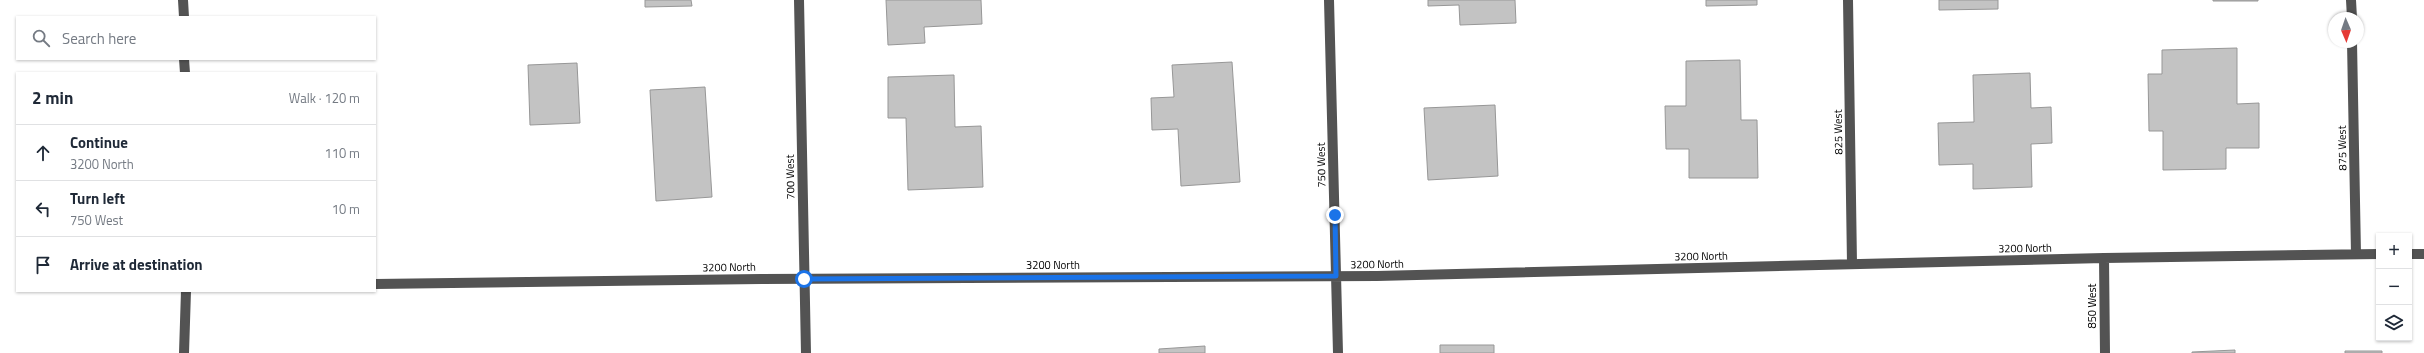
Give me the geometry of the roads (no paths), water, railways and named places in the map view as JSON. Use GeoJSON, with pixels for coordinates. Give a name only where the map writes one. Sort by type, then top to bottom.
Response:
{"type":"FeatureCollection","features":[{"type":"Feature","properties":{"kind":"street"},"geometry":{"type":"LineString","coordinates":[[184,0],[184,16]]}},
{"type":"Feature","properties":{"kind":"street","name":"700 West"},"geometry":{"type":"LineString","coordinates":[[799,0],[806,353]]}},
{"type":"Feature","properties":{"kind":"street","name":"750 West"},"geometry":{"type":"LineString","coordinates":[[1329,0],[1338,353]]}},
{"type":"Feature","properties":{"kind":"street","name":"825 West"},"geometry":{"type":"LineString","coordinates":[[1848,0],[1852,264]]}},
{"type":"Feature","properties":{"kind":"street"},"geometry":{"type":"LineString","coordinates":[[2351,0],[2352,12]]}},
{"type":"Feature","properties":{"kind":"street","name":"875 West"},"geometry":{"type":"LineString","coordinates":[[2352,48],[2356,254]]}},
{"type":"Feature","properties":{"kind":"street"},"geometry":{"type":"LineString","coordinates":[[184,60],[185,72]]}},
{"type":"Feature","properties":{"kind":"street","name":"3200 North"},"geometry":{"type":"LineString","coordinates":[[376,284],[804,279],[1336,276],[2104,258],[2376,254]]}},
{"type":"Feature","properties":{"kind":"street"},"geometry":{"type":"LineString","coordinates":[[2412,254],[2424,254]]}},
{"type":"Feature","properties":{"kind":"street","name":"850 West"},"geometry":{"type":"LineString","coordinates":[[2104,258],[2105,353]]}},
{"type":"Feature","properties":{"kind":"street"},"geometry":{"type":"LineString","coordinates":[[184,353],[186,292]]}}]}
